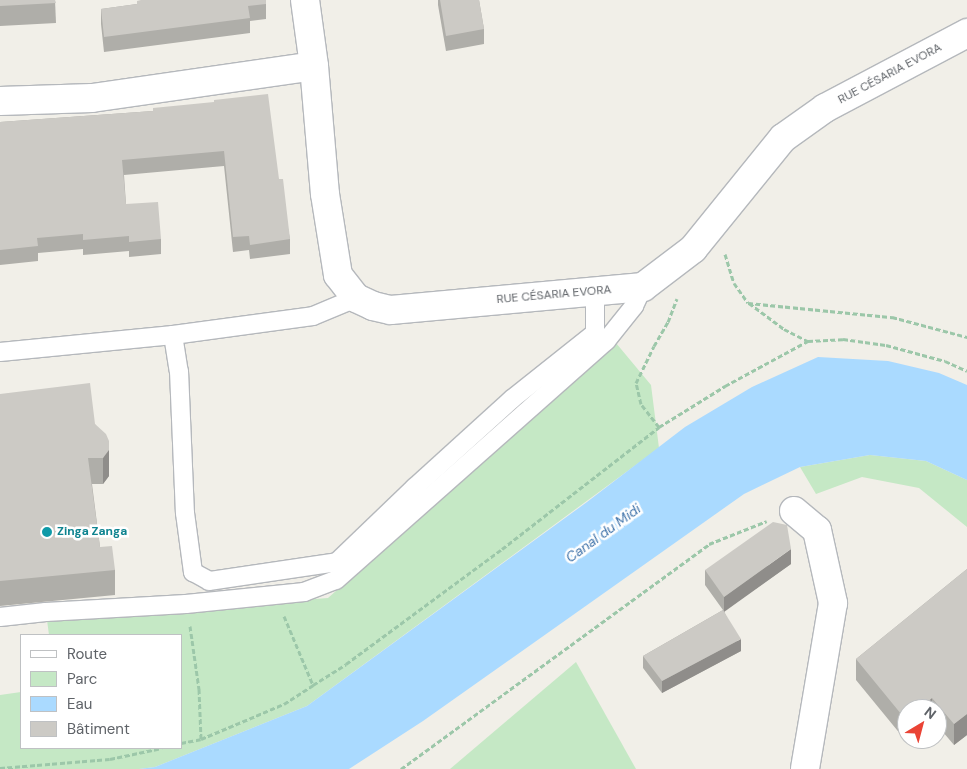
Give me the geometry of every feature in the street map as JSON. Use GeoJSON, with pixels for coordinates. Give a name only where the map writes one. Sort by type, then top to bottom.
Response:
{"type":"FeatureCollection","features":[{"type":"Feature","properties":{"kind":"street","name":"RUE CÉSARIA EVORA"},"geometry":{"type":"LineString","coordinates":[[305,0],[314,66],[325,194],[338,275],[356,298],[373,306],[391,310],[643,286],[693,248],[784,138],[825,108],[967,33]]}},
{"type":"Feature","properties":{"kind":"street"},"geometry":{"type":"LineString","coordinates":[[0,101],[92,98],[314,66]]}},
{"type":"Feature","properties":{"kind":"street"},"geometry":{"type":"LineString","coordinates":[[794,511],[817,530],[833,603],[805,769]]}},
{"type":"Feature","properties":{"kind":"lane"},"geometry":{"type":"LineString","coordinates":[[0,617],[46,612],[186,604],[304,592],[336,580],[606,342],[634,306],[643,286]]}},
{"type":"Feature","properties":{"kind":"lane"},"geometry":{"type":"LineString","coordinates":[[173,335],[179,371],[185,513],[193,572],[209,581],[337,562],[415,487],[512,399],[595,333],[594,291]]}},
{"type":"Feature","properties":{"kind":"lane"},"geometry":{"type":"LineString","coordinates":[[0,352],[173,335],[313,316],[356,298]]}},
{"type":"Feature","properties":{"kind":"path"},"geometry":{"type":"LineString","coordinates":[[724,252],[734,283],[748,303],[784,329],[808,341]]}},
{"type":"Feature","properties":{"kind":"path"},"geometry":{"type":"LineString","coordinates":[[659,426],[641,404],[636,383],[668,322],[677,298]]}},
{"type":"Feature","properties":{"kind":"path"},"geometry":{"type":"LineString","coordinates":[[748,303],[892,317],[967,337]]}},
{"type":"Feature","properties":{"kind":"path"},"geometry":{"type":"LineString","coordinates":[[182,744],[201,739],[284,704],[313,686],[346,664],[502,549],[659,426],[725,386],[808,341],[843,339],[886,345],[945,361],[967,371]]}},
{"type":"Feature","properties":{"kind":"path"},"geometry":{"type":"LineString","coordinates":[[401,769],[709,544],[794,511]]}},
{"type":"Feature","properties":{"kind":"path"},"geometry":{"type":"LineString","coordinates":[[278,594],[284,617],[313,686]]}},
{"type":"Feature","properties":{"kind":"path"},"geometry":{"type":"LineString","coordinates":[[186,604],[200,689],[201,739]]}},
{"type":"Feature","properties":{"kind":"path"},"geometry":{"type":"LineString","coordinates":[[0,768],[110,759],[157,749]]}},
{"type":"Feature","properties":{"kind":"green space"},"geometry":{"type":"Polygon","coordinates":[[[616,343],[651,385],[659,448],[307,706],[155,767],[139,769],[0,769],[0,695],[20,692],[20,749],[182,749],[182,634],[49,634],[47,620],[328,598],[616,343]]]}},
{"type":"Feature","properties":{"kind":"green space"},"geometry":{"type":"Polygon","coordinates":[[[870,455],[926,461],[967,480],[967,527],[919,488],[862,477],[816,494],[800,467],[870,455]]]}},
{"type":"Feature","properties":{"kind":"green space"},"geometry":{"type":"Polygon","coordinates":[[[576,662],[636,769],[450,769],[576,662]]]}},
{"type":"Feature","properties":{"kind":"water","name":"Canal du Midi"},"geometry":{"type":"Polygon","coordinates":[[[818,357],[888,361],[939,373],[967,385],[967,480],[926,461],[870,455],[800,467],[744,494],[423,721],[349,769],[139,769],[155,767],[307,706],[587,502],[685,427],[752,387],[818,357]]]}},
{"type":"Feature","properties":{"kind":"building"},"geometry":{"type":"Polygon","coordinates":[[[0,0],[55,0],[56,3],[0,6],[0,0]]]}},
{"type":"Feature","properties":{"kind":"building"},"geometry":{"type":"Polygon","coordinates":[[[266,0],[266,4],[248,6],[250,18],[104,37],[101,9],[137,4],[137,1],[266,0]]]}},
{"type":"Feature","properties":{"kind":"building"},"geometry":{"type":"Polygon","coordinates":[[[440,0],[479,0],[484,29],[446,36],[440,0]]]}},
{"type":"Feature","properties":{"kind":"building"},"geometry":{"type":"Polygon","coordinates":[[[268,94],[279,179],[283,179],[290,239],[250,245],[249,236],[233,237],[224,151],[122,160],[126,204],[158,202],[161,239],[129,242],[129,236],[83,240],[83,234],[37,238],[38,246],[0,250],[0,122],[153,111],[153,108],[268,94]]]}},
{"type":"Feature","properties":{"kind":"building","name":"Zinga Zanga"},"geometry":{"type":"Polygon","coordinates":[[[90,383],[95,424],[106,434],[109,441],[109,450],[103,458],[88,458],[100,547],[112,546],[115,570],[0,581],[0,394],[90,383]]]}},
{"type":"Feature","properties":{"kind":"building"},"geometry":{"type":"Polygon","coordinates":[[[773,522],[787,525],[791,549],[724,597],[705,570],[773,522]]]}},
{"type":"Feature","properties":{"kind":"building"},"geometry":{"type":"Polygon","coordinates":[[[967,569],[967,714],[954,724],[947,716],[947,699],[897,699],[897,709],[856,659],[967,569]]]}},
{"type":"Feature","properties":{"kind":"building"},"geometry":{"type":"Polygon","coordinates":[[[723,610],[741,639],[662,681],[643,656],[723,610]]]}},
{"type":"Feature","properties":{"kind":"place","name":"Zinga Zanga"},"geometry":{"type":"Point","coordinates":[47,532]}}]}
